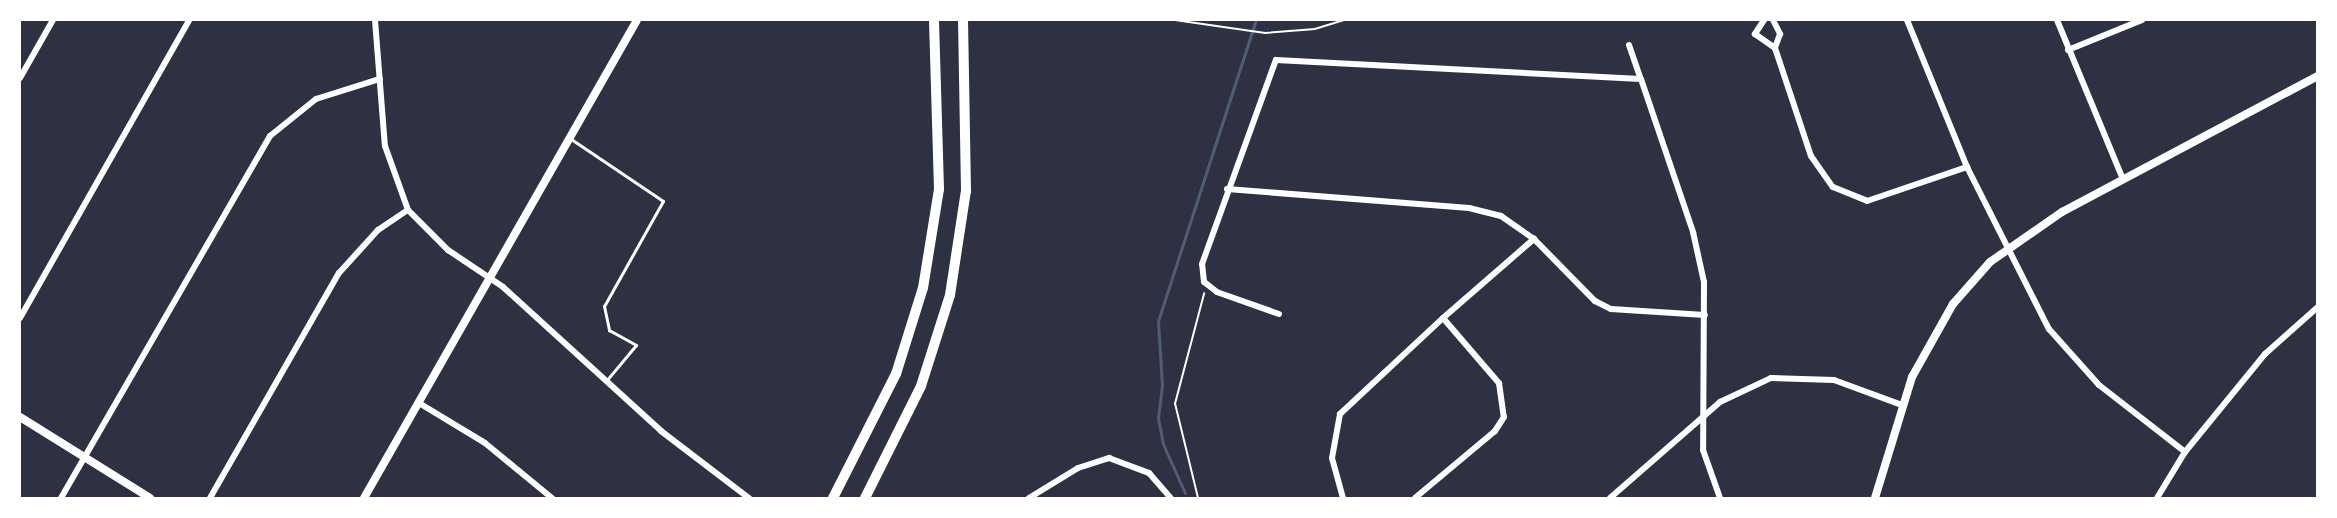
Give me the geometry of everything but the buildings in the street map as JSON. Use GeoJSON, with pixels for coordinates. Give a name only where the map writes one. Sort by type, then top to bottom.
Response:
{"type":"FeatureCollection","features":[{"type":"Feature","properties":{"kind":"highway"},"geometry":{"type":"LineString","coordinates":[[833,498],[896,374],[925,278],[940,169],[934,20]]}},
{"type":"Feature","properties":{"kind":"highway"},"geometry":{"type":"LineString","coordinates":[[865,498],[921,386],[950,295],[966,191],[963,20]]}},
{"type":"Feature","properties":{"kind":"street"},"geometry":{"type":"LineString","coordinates":[[20,78],[53,20]]}},
{"type":"Feature","properties":{"kind":"street"},"geometry":{"type":"LineString","coordinates":[[20,318],[189,20]]}},
{"type":"Feature","properties":{"kind":"street"},"geometry":{"type":"LineString","coordinates":[[375,20],[385,146],[408,210],[448,250],[490,277],[606,381],[746,498]]}},
{"type":"Feature","properties":{"kind":"street"},"geometry":{"type":"LineString","coordinates":[[364,498],[637,20]]}},
{"type":"Feature","properties":{"kind":"street"},"geometry":{"type":"LineString","coordinates":[[1764,20],[1755,34],[1774,48],[1811,156],[1833,187],[1867,201],[1967,167]]}},
{"type":"Feature","properties":{"kind":"street"},"geometry":{"type":"LineString","coordinates":[[1773,20],[1780,34],[1774,48]]}},
{"type":"Feature","properties":{"kind":"street"},"geometry":{"type":"LineString","coordinates":[[1907,20],[1967,167],[2006,251],[2067,352],[2099,385],[2185,452]]}},
{"type":"Feature","properties":{"kind":"street"},"geometry":{"type":"LineString","coordinates":[[2057,20],[2123,179]]}},
{"type":"Feature","properties":{"kind":"street"},"geometry":{"type":"LineString","coordinates":[[2068,50],[2142,20]]}},
{"type":"Feature","properties":{"kind":"street"},"geometry":{"type":"LineString","coordinates":[[1629,45],[1693,232],[1705,315],[1703,450],[1720,498]]}},
{"type":"Feature","properties":{"kind":"street"},"geometry":{"type":"LineString","coordinates":[[1280,314],[1206,283],[1202,264],[1270,67],[1286,59],[1641,79]]}},
{"type":"Feature","properties":{"kind":"street"},"geometry":{"type":"LineString","coordinates":[[1875,498],[1902,405],[1935,331],[1974,278],[2006,251],[2123,179],[2318,76]]}},
{"type":"Feature","properties":{"kind":"street"},"geometry":{"type":"LineString","coordinates":[[61,498],[270,136],[316,99],[380,79]]}},
{"type":"Feature","properties":{"kind":"street"},"geometry":{"type":"LineString","coordinates":[[1227,189],[1469,208],[1501,216],[1534,238],[1595,301],[1611,309],[1705,315]]}},
{"type":"Feature","properties":{"kind":"street"},"geometry":{"type":"LineString","coordinates":[[210,498],[339,273],[378,230],[408,210]]}},
{"type":"Feature","properties":{"kind":"street"},"geometry":{"type":"LineString","coordinates":[[1343,498],[1332,458],[1340,414],[1443,318],[1534,238]]}},
{"type":"Feature","properties":{"kind":"street"},"geometry":{"type":"LineString","coordinates":[[2157,498],[2185,452],[2265,354],[2318,307]]}},
{"type":"Feature","properties":{"kind":"street"},"geometry":{"type":"LineString","coordinates":[[1415,498],[1495,431],[1504,417],[1499,383],[1443,318]]}},
{"type":"Feature","properties":{"kind":"street"},"geometry":{"type":"LineString","coordinates":[[1610,498],[1704,416],[1756,384],[1794,376],[1834,380],[1902,405]]}},
{"type":"Feature","properties":{"kind":"street"},"geometry":{"type":"LineString","coordinates":[[418,403],[485,443],[552,498]]}},
{"type":"Feature","properties":{"kind":"street"},"geometry":{"type":"LineString","coordinates":[[20,417],[86,454],[150,498]]}},
{"type":"Feature","properties":{"kind":"street"},"geometry":{"type":"LineString","coordinates":[[1029,498],[1078,468],[1109,458],[1149,473],[1171,498]]}},
{"type":"Feature","properties":{"kind":"lane"},"geometry":{"type":"LineString","coordinates":[[569,138],[623,178],[663,201],[604,306],[609,330],[636,345],[606,381]]}},
{"type":"Feature","properties":{"kind":"path"},"geometry":{"type":"LineString","coordinates":[[1175,20],[1258,32],[1315,29],[1344,20]]}},
{"type":"Feature","properties":{"kind":"path"},"geometry":{"type":"LineString","coordinates":[[1198,498],[1175,404],[1206,283]]}},
{"type":"Feature","properties":{"kind":"waterway"},"geometry":{"type":"LineString","coordinates":[[1185,493],[1163,444],[1158,418],[1162,386],[1158,321],[1256,20]]}}]}
